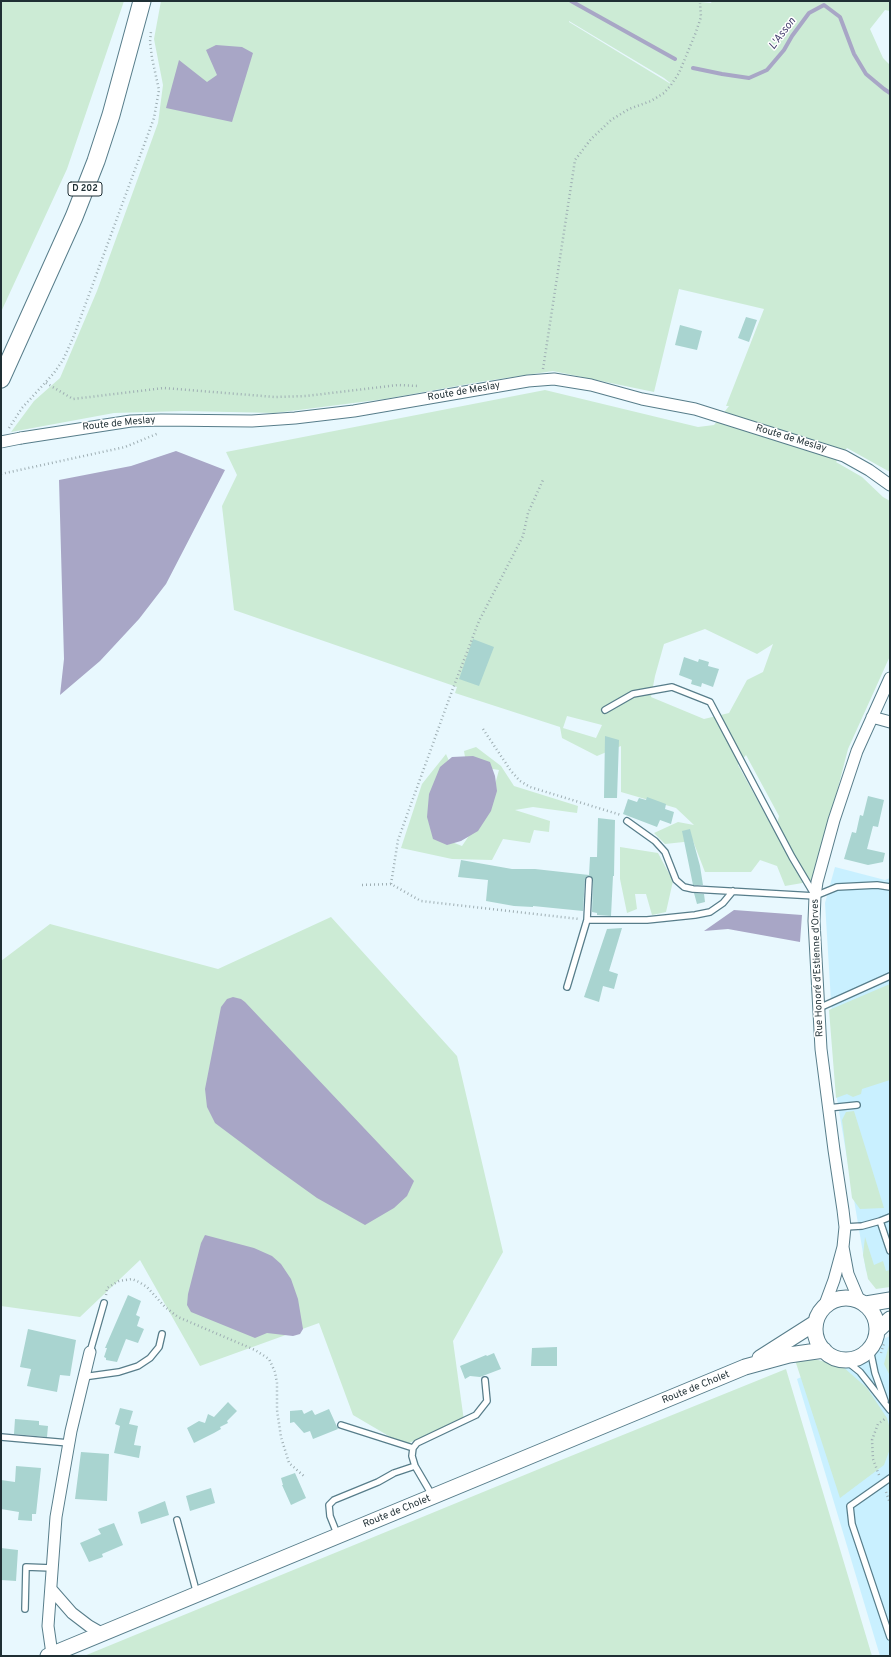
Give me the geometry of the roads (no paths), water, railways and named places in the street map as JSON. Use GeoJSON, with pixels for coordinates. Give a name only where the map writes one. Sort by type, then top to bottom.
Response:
{"type":"FeatureCollection","features":[{"type":"Feature","properties":{"kind":"main road","name":"D 202"},"geometry":{"type":"LineString","coordinates":[[1,379],[71,224],[96,161],[112,115],[142,4]]}},
{"type":"Feature","properties":{"kind":"main road"},"geometry":{"type":"LineString","coordinates":[[890,1300],[862,1302],[849,1297],[832,1301],[818,1314],[815,1323],[816,1338],[824,1350],[830,1355],[845,1360],[854,1359],[875,1352],[876,1337],[882,1334],[890,1319]]}},
{"type":"Feature","properties":{"kind":"main road"},"geometry":{"type":"LineString","coordinates":[[862,1302],[875,1316],[882,1334]]}},
{"type":"Feature","properties":{"kind":"main road","name":"Route de Cholet"},"geometry":{"type":"LineString","coordinates":[[745,1367],[815,1323]]}},
{"type":"Feature","properties":{"kind":"main road","name":"Route de Cholet"},"geometry":{"type":"LineString","coordinates":[[50,1655],[745,1367],[789,1355],[824,1350]]}},
{"type":"Feature","properties":{"kind":"street","name":"Route de Meslay"},"geometry":{"type":"LineString","coordinates":[[4,438],[22,438],[131,421],[252,421],[295,418],[354,411],[541,379],[554,379],[592,385],[642,399],[695,409],[844,456],[869,470],[890,485]]}},
{"type":"Feature","properties":{"kind":"street","name":"Rue Honoré d'Estienne d'Orves"},"geometry":{"type":"LineString","coordinates":[[824,1307],[834,1280],[843,1247],[844,1227],[821,1049],[814,920],[815,896],[817,882],[834,820],[857,751],[890,678]]}},
{"type":"Feature","properties":{"kind":"street"},"geometry":{"type":"LineString","coordinates":[[872,717],[890,722]]}},
{"type":"Feature","properties":{"kind":"street","name":"Rue Honoré d'Estienne d'Orves"},"geometry":{"type":"LineString","coordinates":[[843,1247],[848,1274],[862,1302]]}},
{"type":"Feature","properties":{"kind":"street"},"geometry":{"type":"LineString","coordinates":[[50,1655],[48,1626],[56,1517],[69,1443],[90,1352]]}},
{"type":"Feature","properties":{"kind":"street"},"geometry":{"type":"LineString","coordinates":[[51,1589],[72,1613],[89,1626],[103,1634]]}},
{"type":"Feature","properties":{"kind":"lane"},"geometry":{"type":"LineString","coordinates":[[605,710],[633,694],[672,687],[710,702],[815,896]]}},
{"type":"Feature","properties":{"kind":"lane"},"geometry":{"type":"LineString","coordinates":[[627,821],[655,841],[665,852],[676,880],[684,887],[693,889],[815,896],[837,887],[877,885],[890,887]]}},
{"type":"Feature","properties":{"kind":"lane"},"geometry":{"type":"LineString","coordinates":[[567,987],[587,920],[589,880]]}},
{"type":"Feature","properties":{"kind":"lane"},"geometry":{"type":"LineString","coordinates":[[587,920],[647,920],[695,915],[710,912],[734,891]]}},
{"type":"Feature","properties":{"kind":"lane"},"geometry":{"type":"LineString","coordinates":[[819,1008],[890,976]]}},
{"type":"Feature","properties":{"kind":"lane"},"geometry":{"type":"LineString","coordinates":[[828,1108],[856,1105]]}},
{"type":"Feature","properties":{"kind":"lane"},"geometry":{"type":"LineString","coordinates":[[844,1227],[862,1226],[890,1217]]}},
{"type":"Feature","properties":{"kind":"lane"},"geometry":{"type":"LineString","coordinates":[[880,1221],[890,1252]]}},
{"type":"Feature","properties":{"kind":"lane"},"geometry":{"type":"LineString","coordinates":[[90,1352],[104,1303]]}},
{"type":"Feature","properties":{"kind":"lane"},"geometry":{"type":"LineString","coordinates":[[83,1377],[119,1372],[138,1366],[155,1353],[159,1347],[162,1334]]}},
{"type":"Feature","properties":{"kind":"lane"},"geometry":{"type":"LineString","coordinates":[[875,1352],[875,1373],[888,1407]]}},
{"type":"Feature","properties":{"kind":"lane"},"geometry":{"type":"LineString","coordinates":[[845,1360],[860,1372],[888,1407]]}},
{"type":"Feature","properties":{"kind":"lane"},"geometry":{"type":"LineString","coordinates":[[433,1497],[415,1466],[412,1456],[413,1448],[417,1443],[476,1415],[487,1401],[486,1380]]}},
{"type":"Feature","properties":{"kind":"lane"},"geometry":{"type":"LineString","coordinates":[[341,1425],[413,1448]]}},
{"type":"Feature","properties":{"kind":"lane"},"geometry":{"type":"LineString","coordinates":[[1,1436],[69,1443]]}},
{"type":"Feature","properties":{"kind":"lane"},"geometry":{"type":"LineString","coordinates":[[339,1536],[330,1516],[329,1505],[334,1500],[378,1482],[394,1473],[415,1466]]}},
{"type":"Feature","properties":{"kind":"lane"},"geometry":{"type":"LineString","coordinates":[[890,1478],[850,1506],[852,1524],[888,1628],[890,1638]]}},
{"type":"Feature","properties":{"kind":"lane"},"geometry":{"type":"LineString","coordinates":[[177,1520],[197,1594]]}},
{"type":"Feature","properties":{"kind":"lane"},"geometry":{"type":"LineString","coordinates":[[25,1609],[26,1567],[52,1568]]}},
{"type":"Feature","properties":{"kind":"waterway","name":"L'Asson"},"geometry":{"type":"LineString","coordinates":[[571,1],[675,59]]}},
{"type":"Feature","properties":{"kind":"waterway","name":"L'Asson"},"geometry":{"type":"LineString","coordinates":[[693,68],[749,78],[767,70],[784,50],[792,36],[809,13],[824,5],[840,17],[854,54],[866,74],[890,93]]}}]}
